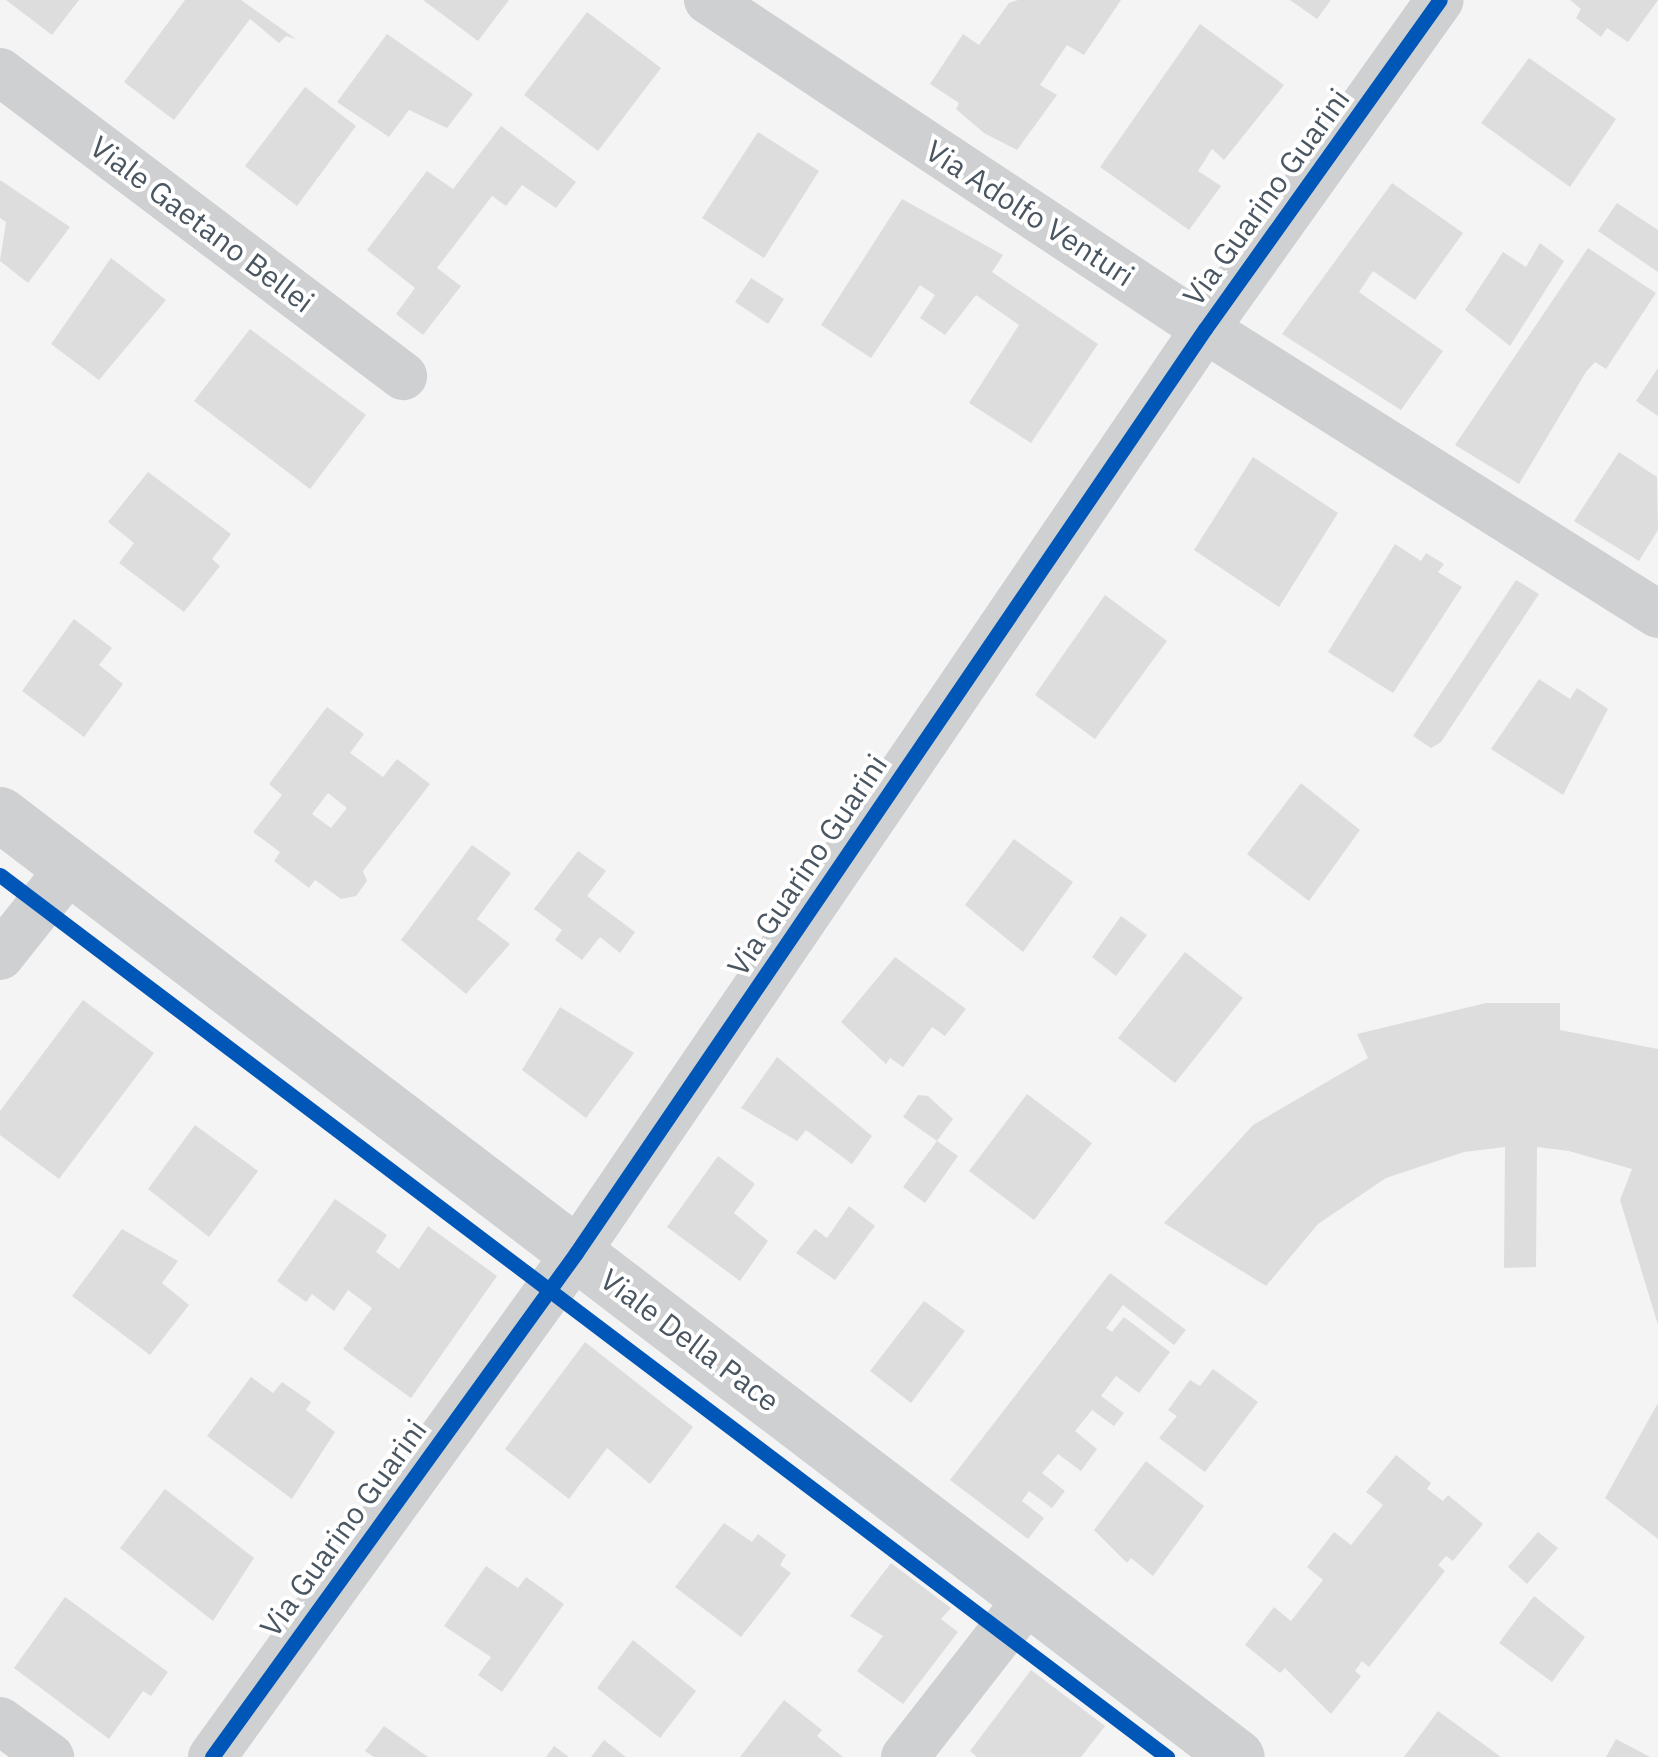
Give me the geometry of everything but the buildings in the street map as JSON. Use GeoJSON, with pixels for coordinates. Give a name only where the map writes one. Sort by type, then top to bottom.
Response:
{"type":"FeatureCollection","features":[{"type":"Feature","properties":{"kind":"street","name":"Via Adolfo Venturi"},"geometry":{"type":"LineString","coordinates":[[708,0],[1205,329],[1658,614]]}},
{"type":"Feature","properties":{"kind":"street","name":"Via Guarino Guarini"},"geometry":{"type":"LineString","coordinates":[[212,1757],[576,1253],[1205,329],[1440,0]]}},
{"type":"Feature","properties":{"kind":"street","name":"Viale Gaetano Bellei"},"geometry":{"type":"LineString","coordinates":[[0,72],[403,376]]}},
{"type":"Feature","properties":{"kind":"street","name":"Viale Della Pace"},"geometry":{"type":"LineString","coordinates":[[0,814],[1238,1757]]}},
{"type":"Feature","properties":{"kind":"street"},"geometry":{"type":"LineString","coordinates":[[0,956],[70,868]]}},
{"type":"Feature","properties":{"kind":"street"},"geometry":{"type":"LineString","coordinates":[[905,1757],[1028,1599]]}},
{"type":"Feature","properties":{"kind":"street"},"geometry":{"type":"LineString","coordinates":[[0,1721],[50,1757]]}},
{"type":"Feature","properties":{"kind":"cycle path"},"geometry":{"type":"LineString","coordinates":[[212,1757],[576,1253],[1205,329],[1440,0]]}},
{"type":"Feature","properties":{"kind":"cycle path"},"geometry":{"type":"LineString","coordinates":[[0,875],[1167,1757]]}}]}
